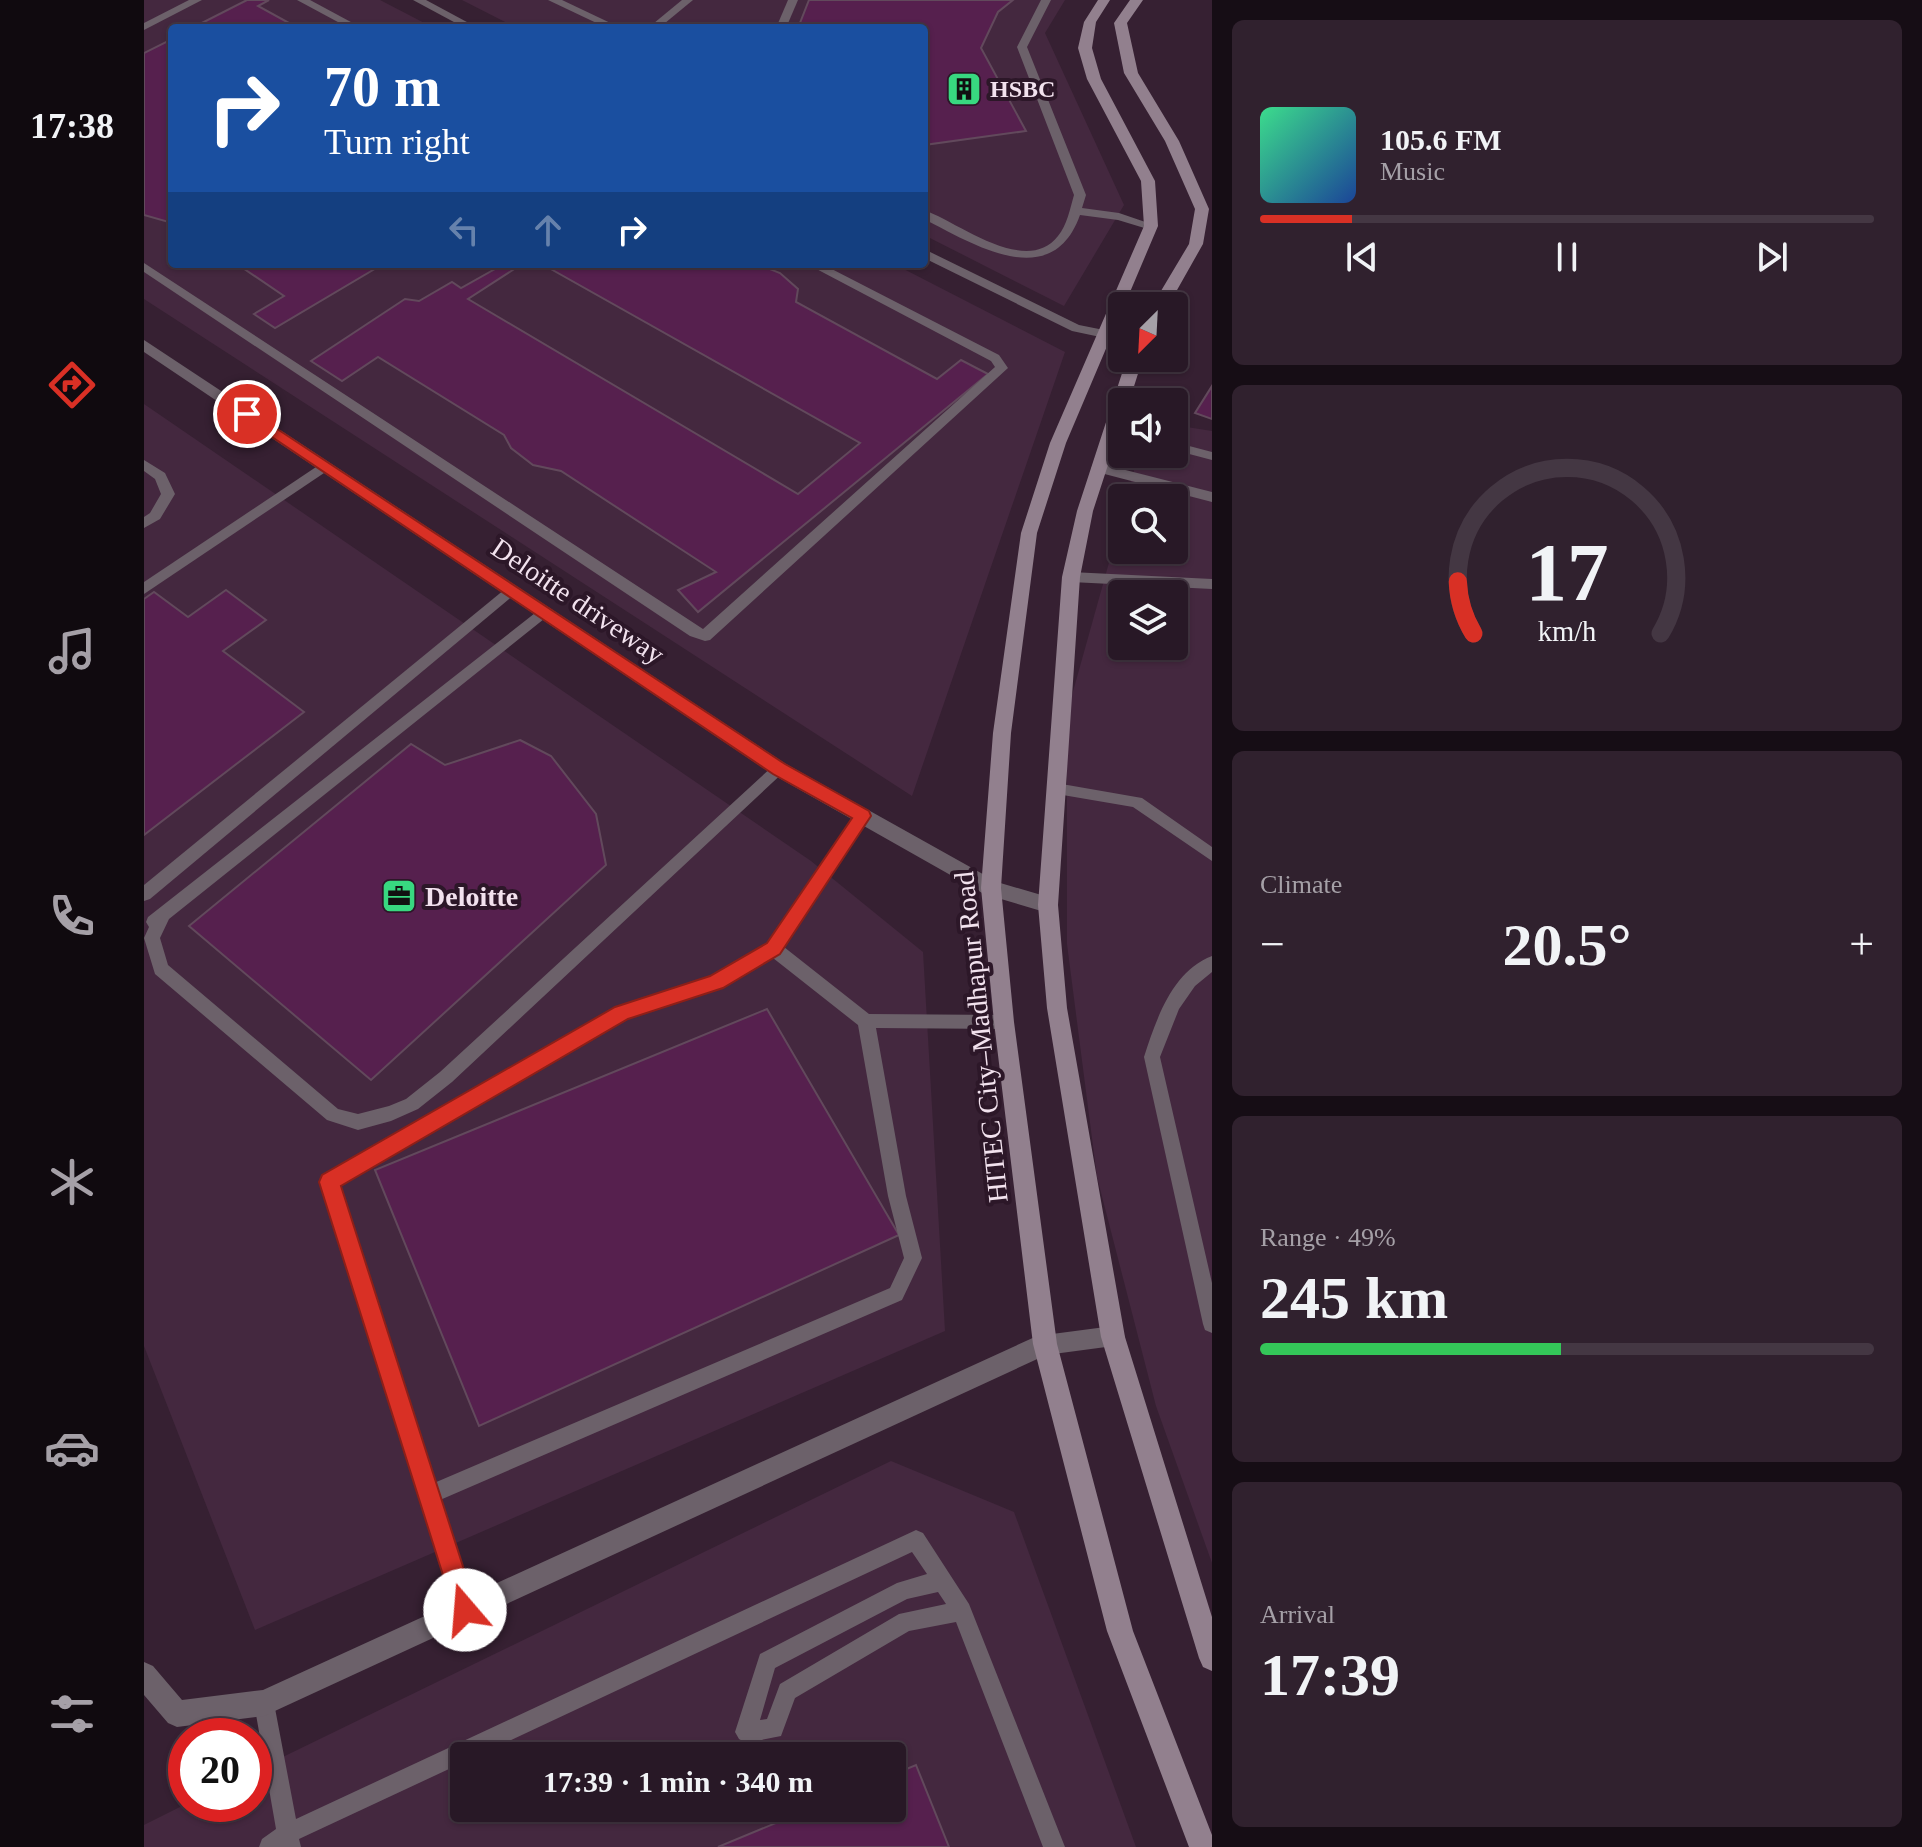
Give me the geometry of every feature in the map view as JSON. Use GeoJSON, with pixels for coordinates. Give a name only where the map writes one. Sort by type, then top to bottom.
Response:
{"type":"FeatureCollection","features":[{"type":"Feature","properties":{"kind":"main road","name":"HITEC City–Madhapur Road"},"geometry":{"type":"LineString","coordinates":[[1104,0],[1090,22],[1085,48],[1094,79],[1148,181],[1151,226],[1058,443],[1029,533],[1002,733],[991,888],[1004,1022],[1045,1344],[1120,1631],[1203,1847]]}},
{"type":"Feature","properties":{"kind":"main road"},"geometry":{"type":"LineString","coordinates":[[1137,0],[1120,23],[1131,73],[1172,141],[1202,209],[1196,244],[1168,292]]}},
{"type":"Feature","properties":{"kind":"main road"},"geometry":{"type":"LineString","coordinates":[[1108,447],[1085,511],[1071,577],[1048,905],[1057,1008],[1113,1337],[1212,1658]]}},
{"type":"Feature","properties":{"kind":"street","name":"Deloitte driveway"},"geometry":{"type":"LineString","coordinates":[[144,345],[779,769],[991,888],[1048,905]]}},
{"type":"Feature","properties":{"kind":"street"},"geometry":{"type":"LineString","coordinates":[[144,1675],[177,1714],[264,1703],[1045,1344],[1113,1337]]}},
{"type":"Feature","properties":{"kind":"lane"},"geometry":{"type":"LineString","coordinates":[[144,27],[197,0]]}},
{"type":"Feature","properties":{"kind":"lane"},"geometry":{"type":"LineString","coordinates":[[302,0],[349,24]]}},
{"type":"Feature","properties":{"kind":"lane"},"geometry":{"type":"LineString","coordinates":[[418,0],[465,24]]}},
{"type":"Feature","properties":{"kind":"lane"},"geometry":{"type":"LineString","coordinates":[[553,0],[607,24]]}},
{"type":"Feature","properties":{"kind":"lane"},"geometry":{"type":"LineString","coordinates":[[658,24],[688,0]]}},
{"type":"Feature","properties":{"kind":"lane"},"geometry":{"type":"LineString","coordinates":[[783,24],[793,0]]}},
{"type":"Feature","properties":{"kind":"lane"},"geometry":{"type":"LineString","coordinates":[[928,216],[1012,254],[1036,255],[1059,244],[1080,195],[1022,47],[1046,0]]}},
{"type":"Feature","properties":{"kind":"lane"},"geometry":{"type":"LineString","coordinates":[[1075,211],[1119,217],[1151,226]]}},
{"type":"Feature","properties":{"kind":"lane"},"geometry":{"type":"LineString","coordinates":[[928,255],[1076,328],[1105,334]]}},
{"type":"Feature","properties":{"kind":"lane"},"geometry":{"type":"LineString","coordinates":[[144,267],[705,636],[1002,368],[995,358],[821,268]]}},
{"type":"Feature","properties":{"kind":"lane"},"geometry":{"type":"LineString","coordinates":[[1188,450],[1212,456]]}},
{"type":"Feature","properties":{"kind":"lane"},"geometry":{"type":"LineString","coordinates":[[144,465],[160,476],[168,494],[155,516],[144,523]]}},
{"type":"Feature","properties":{"kind":"lane"},"geometry":{"type":"LineString","coordinates":[[144,589],[325,466]]}},
{"type":"Feature","properties":{"kind":"lane"},"geometry":{"type":"LineString","coordinates":[[1098,468],[1212,497]]}},
{"type":"Feature","properties":{"kind":"lane"},"geometry":{"type":"LineString","coordinates":[[1071,577],[1212,586]]}},
{"type":"Feature","properties":{"kind":"lane"},"geometry":{"type":"LineString","coordinates":[[144,894],[510,590]]}},
{"type":"Feature","properties":{"kind":"lane"},"geometry":{"type":"LineString","coordinates":[[144,930],[544,611]]}},
{"type":"Feature","properties":{"kind":"lane"},"geometry":{"type":"LineString","coordinates":[[163,915],[152,938],[161,969],[333,1115],[358,1122],[412,1104],[446,1077],[779,769]]}},
{"type":"Feature","properties":{"kind":"lane"},"geometry":{"type":"LineString","coordinates":[[1056,789],[1137,802],[1212,855]]}},
{"type":"Feature","properties":{"kind":"lane"},"geometry":{"type":"LineString","coordinates":[[465,1610],[329,1182],[622,1013],[716,982],[774,949],[863,816]]}},
{"type":"Feature","properties":{"kind":"lane"},"geometry":{"type":"LineString","coordinates":[[774,949],[866,1021],[1004,1022]]}},
{"type":"Feature","properties":{"kind":"lane"},"geometry":{"type":"LineString","coordinates":[[1212,963],[1192,975],[1166,1015],[1152,1057],[1212,1324]]}},
{"type":"Feature","properties":{"kind":"lane"},"geometry":{"type":"LineString","coordinates":[[429,1495],[896,1294],[913,1258],[897,1196],[866,1021]]}},
{"type":"Feature","properties":{"kind":"lane"},"geometry":{"type":"LineString","coordinates":[[264,1703],[283,1843],[916,1540],[962,1611],[1054,1847]]}},
{"type":"Feature","properties":{"kind":"lane"},"geometry":{"type":"LineString","coordinates":[[944,1580],[904,1590],[767,1661],[746,1732],[774,1729],[787,1691],[906,1621],[962,1611]]}},
{"type":"Feature","properties":{"kind":"shaded area"},"geometry":{"type":"Polygon","coordinates":[[[144,0],[380,0],[426,24],[168,24],[168,268],[902,268],[1065,352],[912,796],[144,299],[144,0]]]}},
{"type":"Feature","properties":{"kind":"shaded area"},"geometry":{"type":"Polygon","coordinates":[[[462,0],[1065,0],[1045,33],[1124,205],[1064,306],[928,237],[928,24],[509,24],[462,0]]]}},
{"type":"Feature","properties":{"kind":"shaded area"},"geometry":{"type":"Polygon","coordinates":[[[144,404],[811,861],[923,952],[945,1331],[255,1630],[144,1346],[144,404]]]}},
{"type":"Feature","properties":{"kind":"shaded area"},"geometry":{"type":"Polygon","coordinates":[[[1188,427],[1212,431],[1212,1563],[1156,1406],[1097,1177],[1067,944],[1067,713],[1109,564],[1188,564],[1188,484],[1130,484],[1134,468],[1188,468],[1188,427]]]}},
{"type":"Feature","properties":{"kind":"shaded area"},"geometry":{"type":"Polygon","coordinates":[[[891,1461],[1014,1512],[1136,1847],[144,1847],[144,1825],[168,1813],[168,1822],[272,1822],[272,1762],[891,1461]]]}},
{"type":"Feature","properties":{"kind":"building"},"geometry":{"type":"Polygon","coordinates":[[[247,0],[269,0],[258,6],[291,24],[200,24],[247,0]]]}},
{"type":"Feature","properties":{"kind":"building","name":"HSBC"},"geometry":{"type":"Polygon","coordinates":[[[809,0],[1013,0],[998,12],[981,48],[1026,131],[928,144],[928,24],[800,24],[809,0]]]}},
{"type":"Feature","properties":{"kind":"building"},"geometry":{"type":"Polygon","coordinates":[[[168,41],[168,222],[144,215],[144,53],[168,41]]]}},
{"type":"Feature","properties":{"kind":"building"},"geometry":{"type":"Polygon","coordinates":[[[243,268],[376,268],[275,328],[254,314],[284,296],[243,268]]]}},
{"type":"Feature","properties":{"kind":"building"},"geometry":{"type":"Polygon","coordinates":[[[497,268],[516,268],[468,299],[798,494],[860,443],[549,268],[767,268],[780,273],[798,289],[796,302],[937,379],[961,360],[988,374],[698,612],[678,590],[716,572],[561,471],[533,465],[511,448],[504,435],[378,357],[342,381],[311,361],[405,299],[419,301],[452,282],[461,288],[497,268]]]}},
{"type":"Feature","properties":{"kind":"building"},"geometry":{"type":"Polygon","coordinates":[[[1212,386],[1212,419],[1195,413],[1212,386]]]}},
{"type":"Feature","properties":{"kind":"building"},"geometry":{"type":"Polygon","coordinates":[[[226,590],[266,620],[223,651],[304,712],[144,835],[144,599],[154,592],[188,617],[226,590]]]}},
{"type":"Feature","properties":{"kind":"building","name":"Deloitte"},"geometry":{"type":"Polygon","coordinates":[[[520,740],[551,756],[596,814],[606,865],[371,1080],[189,926],[411,744],[445,765],[520,740]]]}},
{"type":"Feature","properties":{"kind":"building"},"geometry":{"type":"Polygon","coordinates":[[[767,1009],[899,1235],[479,1426],[375,1170],[767,1009]]]}},
{"type":"Feature","properties":{"kind":"building"},"geometry":{"type":"Polygon","coordinates":[[[916,1765],[949,1847],[718,1847],[778,1822],[906,1822],[906,1769],[916,1765]]]}},
{"type":"Feature","properties":{"kind":"place","name":"HSBC"},"geometry":{"type":"Point","coordinates":[964,89]}},
{"type":"Feature","properties":{"kind":"place","name":"Deloitte"},"geometry":{"type":"Point","coordinates":[399,896]}},
{"type":"Feature","properties":{"kind":"route"},"geometry":{"type":"LineString","coordinates":[[247,414],[779,769],[863,816],[816,881],[774,949],[716,982],[622,1013],[329,1182],[465,1610]]}}]}
